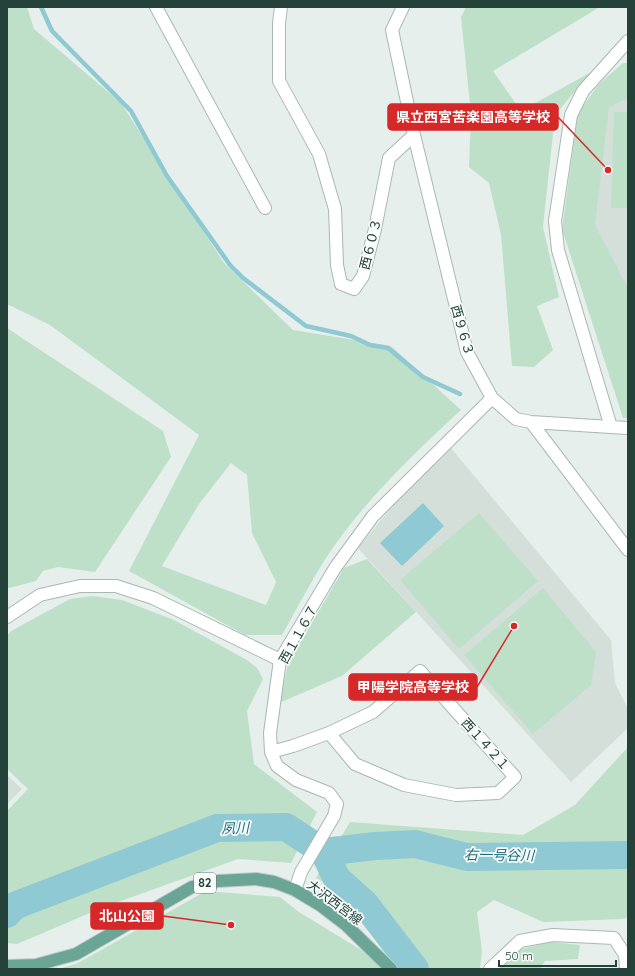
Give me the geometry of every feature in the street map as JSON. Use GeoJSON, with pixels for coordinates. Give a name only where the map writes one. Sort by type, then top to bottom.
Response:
{"type":"FeatureCollection","features":[{"type":"Feature","properties":{"kind":"main road","name":"大沢西宮線"},"geometry":{"type":"LineString","coordinates":[[7,966],[36,965],[76,954],[192,887],[206,883],[233,879],[256,879],[274,882],[295,890],[320,904],[346,925],[391,969]]}},
{"type":"Feature","properties":{"kind":"street"},"geometry":{"type":"LineString","coordinates":[[156,7],[265,208]]}},
{"type":"Feature","properties":{"kind":"street","name":"西６０３"},"geometry":{"type":"LineString","coordinates":[[281,7],[279,23],[279,80],[319,154],[335,210],[337,265],[341,284],[354,289],[363,276],[375,229],[389,158],[414,135]]}},
{"type":"Feature","properties":{"kind":"street"},"geometry":{"type":"LineString","coordinates":[[403,7],[392,30],[414,135]]}},
{"type":"Feature","properties":{"kind":"street"},"geometry":{"type":"LineString","coordinates":[[626,46],[583,91],[571,115],[555,220],[558,250],[611,427],[628,428]]}},
{"type":"Feature","properties":{"kind":"street","name":"西９６３"},"geometry":{"type":"LineString","coordinates":[[414,135],[467,352],[492,398],[516,419],[531,422],[611,427]]}},
{"type":"Feature","properties":{"kind":"street","name":"西１１６７"},"geometry":{"type":"LineString","coordinates":[[295,890],[301,872],[334,816],[337,804],[329,793],[296,780],[277,766],[271,752],[270,733],[280,660],[335,568],[373,516],[492,398]]}},
{"type":"Feature","properties":{"kind":"street"},"geometry":{"type":"LineString","coordinates":[[531,422],[628,550]]}},
{"type":"Feature","properties":{"kind":"street"},"geometry":{"type":"LineString","coordinates":[[7,617],[40,595],[80,586],[116,586],[153,598],[280,660]]}},
{"type":"Feature","properties":{"kind":"street","name":"西１４２１"},"geometry":{"type":"LineString","coordinates":[[271,752],[329,733],[373,712],[420,672],[515,777],[498,793],[456,795],[404,785],[355,764],[329,733]]}},
{"type":"Feature","properties":{"kind":"street"},"geometry":{"type":"LineString","coordinates":[[490,969],[520,941],[554,935],[614,938],[625,955],[626,969]]}},
{"type":"Feature","properties":{"kind":"shaded area"},"geometry":{"type":"Polygon","coordinates":[[[628,93],[628,299],[585,225],[590,116],[628,93]]]}},
{"type":"Feature","properties":{"kind":"shaded area"},"geometry":{"type":"Polygon","coordinates":[[[451,448],[611,640],[615,683],[628,709],[628,728],[571,782],[358,548],[394,504],[451,448]]]}},
{"type":"Feature","properties":{"kind":"shaded area"},"geometry":{"type":"Polygon","coordinates":[[[7,775],[22,789],[7,804],[7,775]]]}},
{"type":"Feature","properties":{"kind":"green space"},"geometry":{"type":"Polygon","coordinates":[[[7,7],[27,7],[34,29],[121,103],[224,263],[293,330],[391,346],[461,410],[417,451],[389,480],[349,526],[321,565],[282,635],[245,635],[129,571],[199,435],[50,325],[7,304],[7,7]],[[231,463],[199,504],[162,566],[266,605],[276,582],[252,533],[247,475],[231,463]]]}},
{"type":"Feature","properties":{"kind":"green space"},"geometry":{"type":"Polygon","coordinates":[[[466,7],[600,7],[493,71],[521,111],[591,72],[555,115],[543,227],[559,297],[537,306],[553,350],[534,367],[512,366],[501,235],[489,183],[469,167],[471,114],[461,17],[466,7]]]}},
{"type":"Feature","properties":{"kind":"green space"},"geometry":{"type":"Polygon","coordinates":[[[623,63],[628,63],[628,98],[609,107],[595,225],[628,288],[628,418],[623,418],[562,229],[578,113],[599,84],[623,63]]]}},
{"type":"Feature","properties":{"kind":"green space"},"geometry":{"type":"Polygon","coordinates":[[[614,112],[628,112],[628,208],[611,208],[614,112]]]}},
{"type":"Feature","properties":{"kind":"green space"},"geometry":{"type":"Polygon","coordinates":[[[7,328],[163,431],[171,457],[95,572],[58,567],[43,571],[36,581],[9,588],[7,587],[7,328]]]}},
{"type":"Feature","properties":{"kind":"green space"},"geometry":{"type":"Polygon","coordinates":[[[479,513],[538,581],[459,649],[400,580],[479,513]]]}},
{"type":"Feature","properties":{"kind":"green space"},"geometry":{"type":"Polygon","coordinates":[[[367,559],[416,612],[342,676],[279,703],[288,664],[344,568],[367,559]]]}},
{"type":"Feature","properties":{"kind":"green space"},"geometry":{"type":"Polygon","coordinates":[[[543,588],[596,652],[591,685],[533,734],[464,655],[543,588]]]}},
{"type":"Feature","properties":{"kind":"green space"},"geometry":{"type":"Polygon","coordinates":[[[92,596],[122,600],[174,620],[247,660],[257,668],[263,679],[247,711],[254,764],[317,812],[291,863],[238,859],[104,907],[17,944],[7,943],[7,811],[28,789],[7,769],[7,636],[11,631],[70,599],[92,596]]]}},
{"type":"Feature","properties":{"kind":"green space"},"geometry":{"type":"Polygon","coordinates":[[[628,747],[628,917],[623,919],[543,922],[494,900],[477,912],[482,951],[480,969],[410,969],[352,899],[316,878],[350,822],[523,835],[575,805],[628,747]]]}},
{"type":"Feature","properties":{"kind":"green space"},"geometry":{"type":"Polygon","coordinates":[[[206,891],[280,897],[299,912],[376,959],[383,969],[59,969],[78,963],[206,891]]]}},
{"type":"Feature","properties":{"kind":"green space"},"geometry":{"type":"Polygon","coordinates":[[[551,942],[580,945],[578,959],[545,961],[540,969],[500,969],[517,950],[551,942]]]}},
{"type":"Feature","properties":{"kind":"water"},"geometry":{"type":"Polygon","coordinates":[[[423,503],[444,526],[402,566],[380,543],[423,503]]]}},
{"type":"Feature","properties":{"kind":"waterway"},"geometry":{"type":"LineString","coordinates":[[41,7],[52,31],[131,111],[167,176],[230,265],[243,278],[306,326],[351,336],[370,345],[388,348],[423,377],[460,394]]}},
{"type":"Feature","properties":{"kind":"waterway","name":"夙川"},"geometry":{"type":"LineString","coordinates":[[7,914],[14,906],[217,828],[286,827],[324,852],[337,879],[365,904],[415,969]]}},
{"type":"Feature","properties":{"kind":"waterway","name":"右一号谷川"},"geometry":{"type":"LineString","coordinates":[[324,852],[375,846],[415,844],[467,857],[628,855]]}},
{"type":"Feature","properties":{"kind":"place","name":"県立西宮苦楽園高等学校"},"geometry":{"type":"Point","coordinates":[608,170]}},
{"type":"Feature","properties":{"kind":"place","name":"甲陽学院高等学校"},"geometry":{"type":"Point","coordinates":[514,626]}},
{"type":"Feature","properties":{"kind":"place","name":"北山公園"},"geometry":{"type":"Point","coordinates":[231,925]}}]}
